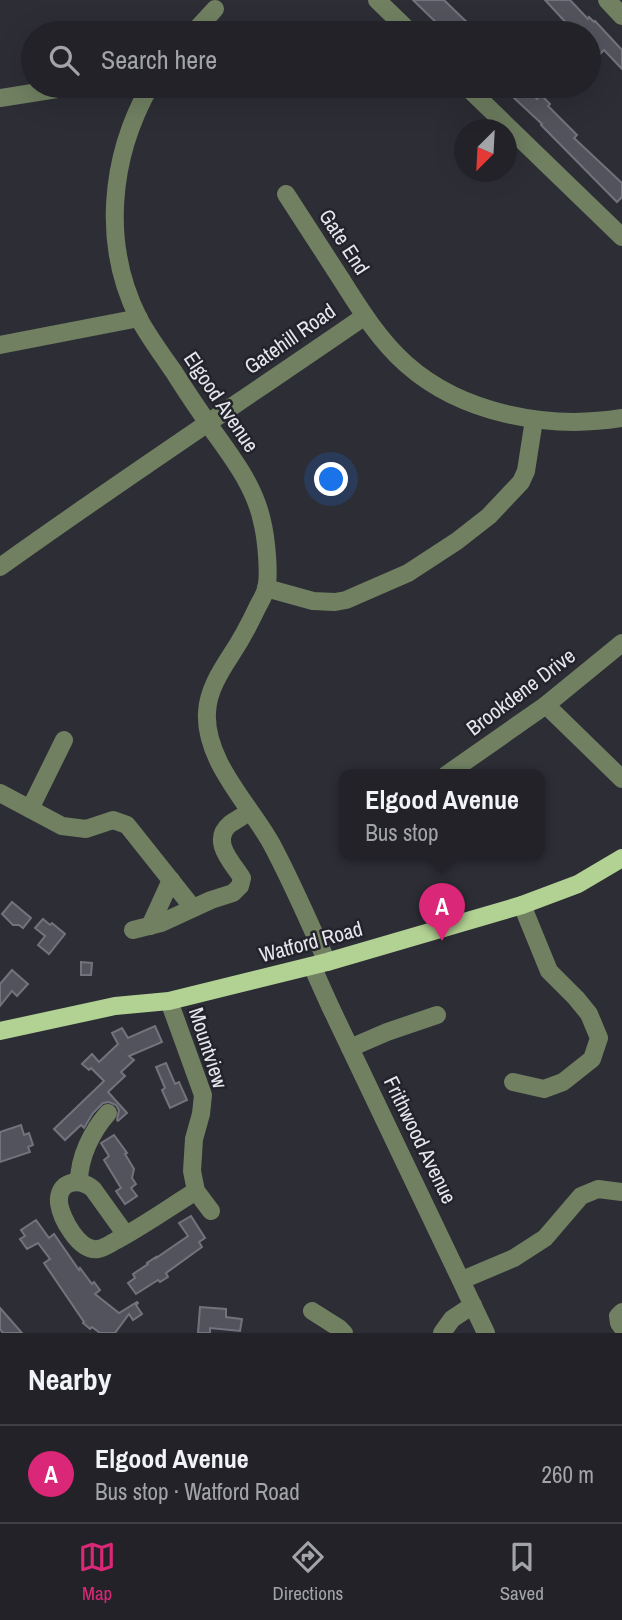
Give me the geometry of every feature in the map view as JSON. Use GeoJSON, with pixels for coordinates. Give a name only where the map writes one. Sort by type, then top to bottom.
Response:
{"type":"FeatureCollection","features":[{"type":"Feature","properties":{"kind":"main road","name":"Watford Road"},"geometry":{"type":"LineString","coordinates":[[0,1031],[115,1006],[169,1001],[320,964],[523,905],[578,884],[622,858]]}},
{"type":"Feature","properties":{"kind":"street"},"geometry":{"type":"LineString","coordinates":[[377,0],[399,21]]}},
{"type":"Feature","properties":{"kind":"street"},"geometry":{"type":"LineString","coordinates":[[607,0],[622,16]]}},
{"type":"Feature","properties":{"kind":"street"},"geometry":{"type":"LineString","coordinates":[[204,21],[215,9]]}},
{"type":"Feature","properties":{"kind":"street"},"geometry":{"type":"LineString","coordinates":[[0,98],[21,95]]}},
{"type":"Feature","properties":{"kind":"street","name":"Elgood Avenue"},"geometry":{"type":"LineString","coordinates":[[144,98],[125,140],[115,197],[115,230],[128,292],[152,339],[251,489],[262,519],[267,549],[266,588],[208,699],[206,715],[209,732],[217,758],[270,841],[320,964]]}},
{"type":"Feature","properties":{"kind":"street"},"geometry":{"type":"LineString","coordinates":[[478,98],[622,237]]}},
{"type":"Feature","properties":{"kind":"street","name":"Gate End"},"geometry":{"type":"LineString","coordinates":[[286,194],[365,316]]}},
{"type":"Feature","properties":{"kind":"street","name":"Gatehill Road"},"geometry":{"type":"LineString","coordinates":[[0,566],[365,316],[406,364],[440,387],[477,405],[534,420],[578,423],[622,418]]}},
{"type":"Feature","properties":{"kind":"street"},"geometry":{"type":"LineString","coordinates":[[0,345],[139,318]]}},
{"type":"Feature","properties":{"kind":"street"},"geometry":{"type":"LineString","coordinates":[[266,588],[313,601],[335,602],[346,600],[408,573],[489,516],[521,482],[526,471],[534,420]]}},
{"type":"Feature","properties":{"kind":"street","name":"Brookdene Drive"},"geometry":{"type":"LineString","coordinates":[[455,769],[546,705],[622,643]]}},
{"type":"Feature","properties":{"kind":"street"},"geometry":{"type":"LineString","coordinates":[[546,705],[618,768]]}},
{"type":"Feature","properties":{"kind":"street"},"geometry":{"type":"LineString","coordinates":[[30,808],[64,740]]}},
{"type":"Feature","properties":{"kind":"street"},"geometry":{"type":"LineString","coordinates":[[0,793],[62,826],[86,829],[113,820],[127,825],[193,908]]}},
{"type":"Feature","properties":{"kind":"street"},"geometry":{"type":"LineString","coordinates":[[171,880],[142,928],[161,923],[233,893],[240,886],[242,878],[221,846],[222,835],[228,826],[249,812]]}},
{"type":"Feature","properties":{"kind":"street"},"geometry":{"type":"LineString","coordinates":[[513,1082],[544,1089],[563,1083],[592,1059],[599,1038],[589,1014],[548,971],[523,905]]}},
{"type":"Feature","properties":{"kind":"street","name":"Frithwood Avenue"},"geometry":{"type":"LineString","coordinates":[[320,964],[350,1048],[486,1333]]}},
{"type":"Feature","properties":{"kind":"street","name":"Mountview"},"geometry":{"type":"LineString","coordinates":[[169,1001],[203,1095],[194,1139],[192,1171],[196,1191]]}},
{"type":"Feature","properties":{"kind":"street"},"geometry":{"type":"LineString","coordinates":[[350,1048],[437,1015]]}},
{"type":"Feature","properties":{"kind":"street"},"geometry":{"type":"LineString","coordinates":[[79,1182],[81,1160],[90,1139],[108,1113]]}},
{"type":"Feature","properties":{"kind":"street"},"geometry":{"type":"LineString","coordinates":[[127,1235],[85,1182],[65,1187],[59,1200],[62,1212],[76,1239],[87,1248],[98,1249],[127,1235],[196,1191],[211,1211]]}},
{"type":"Feature","properties":{"kind":"street"},"geometry":{"type":"LineString","coordinates":[[462,1280],[514,1258],[545,1238],[581,1196],[598,1189],[622,1192]]}},
{"type":"Feature","properties":{"kind":"street"},"geometry":{"type":"LineString","coordinates":[[442,1333],[452,1319],[473,1305]]}},
{"type":"Feature","properties":{"kind":"street"},"geometry":{"type":"LineString","coordinates":[[312,1311],[344,1333]]}},
{"type":"Feature","properties":{"kind":"street"},"geometry":{"type":"LineString","coordinates":[[622,1312],[618,1316],[622,1327]]}},
{"type":"Feature","properties":{"kind":"building"},"geometry":{"type":"Polygon","coordinates":[[[413,0],[444,0],[466,21],[435,21],[413,0]]]}},
{"type":"Feature","properties":{"kind":"building"},"geometry":{"type":"Polygon","coordinates":[[[545,0],[570,0],[593,21],[564,21],[545,0]]]}},
{"type":"Feature","properties":{"kind":"building"},"geometry":{"type":"Polygon","coordinates":[[[601,27],[622,50],[622,69],[604,50],[601,53],[601,27]]]}},
{"type":"Feature","properties":{"kind":"building"},"geometry":{"type":"Polygon","coordinates":[[[514,98],[544,98],[550,104],[548,106],[577,135],[574,138],[622,183],[622,197],[617,202],[514,98]]]}},
{"type":"Feature","properties":{"kind":"building"},"geometry":{"type":"Polygon","coordinates":[[[12,902],[31,918],[23,928],[13,925],[2,914],[12,902]]]}},
{"type":"Feature","properties":{"kind":"building"},"geometry":{"type":"Polygon","coordinates":[[[43,919],[65,934],[49,954],[38,945],[45,936],[35,928],[43,919]]]}},
{"type":"Feature","properties":{"kind":"building"},"geometry":{"type":"Polygon","coordinates":[[[81,962],[92,963],[91,975],[81,975],[81,962]]]}},
{"type":"Feature","properties":{"kind":"building"},"geometry":{"type":"Polygon","coordinates":[[[12,970],[28,984],[17,996],[12,991],[0,1006],[0,984],[12,970]]]}},
{"type":"Feature","properties":{"kind":"building"},"geometry":{"type":"Polygon","coordinates":[[[155,1026],[162,1042],[129,1056],[134,1060],[121,1072],[125,1076],[108,1092],[127,1113],[118,1121],[119,1110],[116,1105],[103,1103],[84,1128],[81,1125],[65,1140],[54,1129],[104,1081],[91,1068],[89,1070],[82,1064],[92,1054],[99,1062],[118,1044],[112,1033],[122,1028],[128,1038],[155,1026]]]}},
{"type":"Feature","properties":{"kind":"building"},"geometry":{"type":"Polygon","coordinates":[[[166,1063],[175,1084],[179,1082],[187,1100],[170,1108],[156,1067],[166,1063]]]}},
{"type":"Feature","properties":{"kind":"building"},"geometry":{"type":"Polygon","coordinates":[[[21,1125],[24,1135],[29,1133],[33,1145],[28,1147],[30,1152],[0,1162],[0,1132],[21,1125]]]}},
{"type":"Feature","properties":{"kind":"building"},"geometry":{"type":"Polygon","coordinates":[[[114,1135],[134,1169],[132,1178],[136,1184],[131,1188],[137,1196],[125,1204],[116,1191],[121,1188],[104,1160],[109,1156],[101,1143],[114,1135]]]}},
{"type":"Feature","properties":{"kind":"building"},"geometry":{"type":"Polygon","coordinates":[[[191,1216],[205,1238],[199,1242],[202,1247],[166,1273],[168,1277],[136,1294],[128,1283],[135,1278],[133,1274],[188,1236],[179,1223],[191,1216]]]}},
{"type":"Feature","properties":{"kind":"building"},"geometry":{"type":"Polygon","coordinates":[[[36,1220],[49,1238],[54,1234],[79,1270],[80,1268],[92,1284],[94,1282],[100,1290],[95,1294],[119,1313],[137,1302],[142,1314],[133,1320],[129,1314],[115,1333],[100,1333],[83,1323],[44,1263],[50,1259],[38,1243],[27,1249],[20,1239],[25,1236],[21,1230],[36,1220]]]}},
{"type":"Feature","properties":{"kind":"building"},"geometry":{"type":"Polygon","coordinates":[[[200,1307],[226,1309],[226,1317],[242,1319],[240,1331],[210,1328],[210,1333],[198,1333],[200,1307]]]}},
{"type":"Feature","properties":{"kind":"building"},"geometry":{"type":"Polygon","coordinates":[[[0,1308],[22,1333],[3,1333],[0,1329],[0,1308]]]}},
{"type":"Feature","properties":{"kind":"place","name":"Elgood Avenue"},"geometry":{"type":"Point","coordinates":[442,941]}}]}
